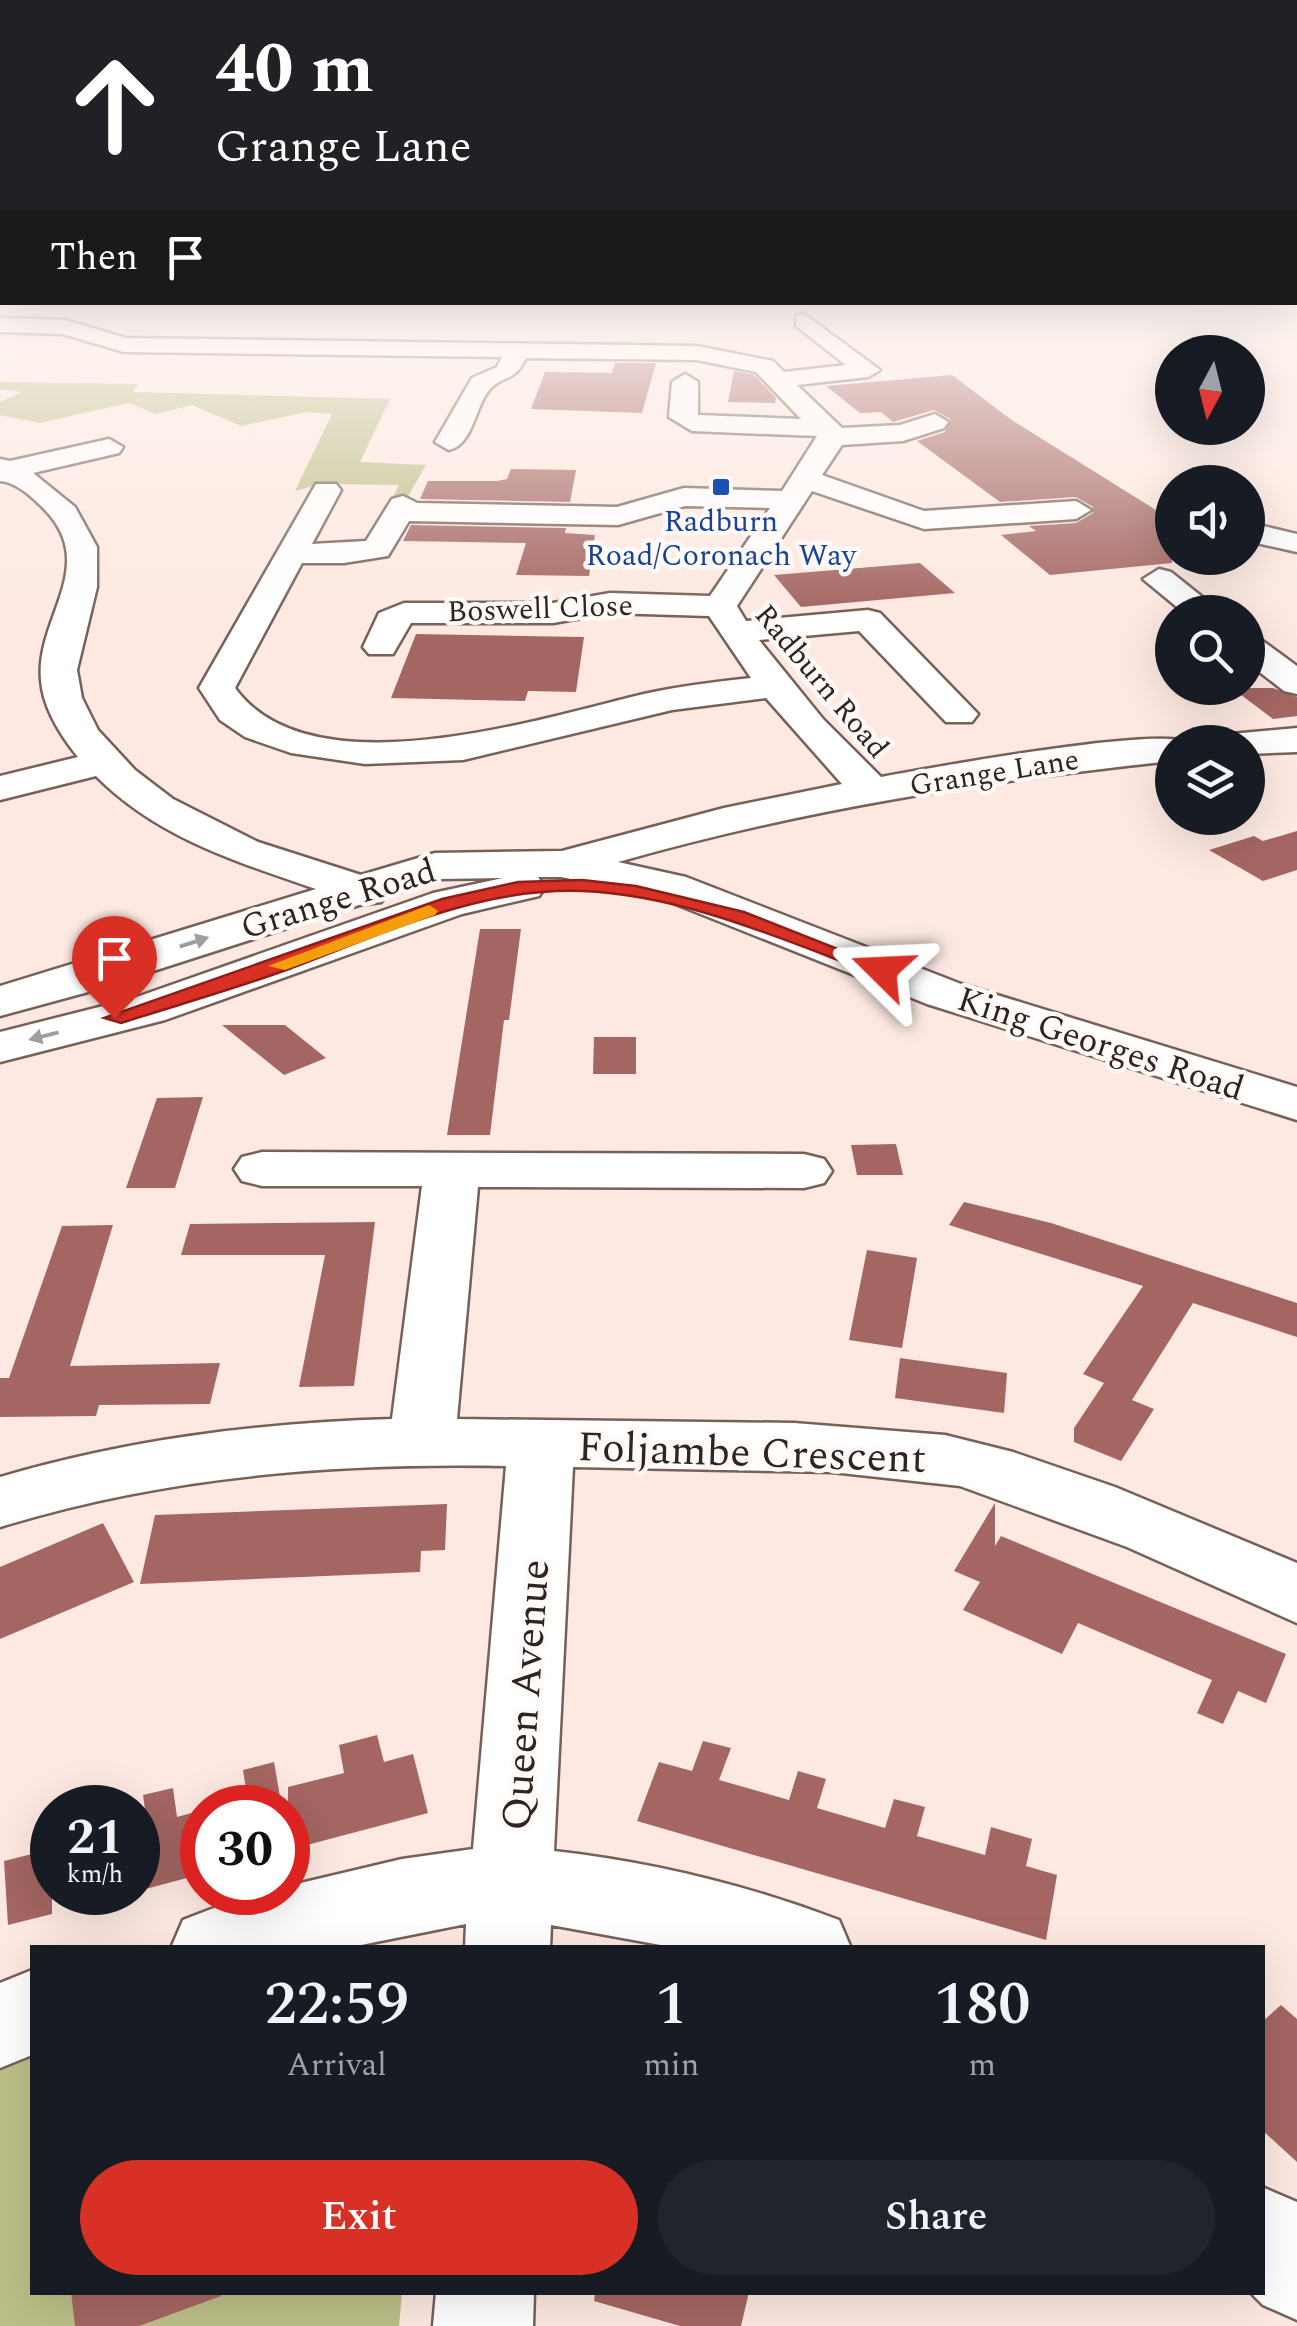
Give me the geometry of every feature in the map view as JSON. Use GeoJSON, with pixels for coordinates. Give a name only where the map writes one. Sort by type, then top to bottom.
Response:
{"type":"FeatureCollection","features":[{"type":"Feature","properties":{"kind":"street"},"geometry":{"type":"LineString","coordinates":[[450,442],[474,397]]}},
{"type":"Feature","properties":{"kind":"street"},"geometry":{"type":"LineString","coordinates":[[683,397],[682,417],[692,423],[831,432],[903,432],[935,422]]}},
{"type":"Feature","properties":{"kind":"street"},"geometry":{"type":"LineString","coordinates":[[796,397],[831,432]]}},
{"type":"Feature","properties":{"kind":"street","name":"Radburn Road"},"geometry":{"type":"LineString","coordinates":[[831,432],[727,619],[842,762],[873,791]]}},
{"type":"Feature","properties":{"kind":"street"},"geometry":{"type":"LineString","coordinates":[[2,470],[109,446]]}},
{"type":"Feature","properties":{"kind":"street"},"geometry":{"type":"LineString","coordinates":[[2,470],[50,497],[78,529],[84,546],[86,562],[68,624],[59,684],[87,742],[140,794],[205,834],[356,889],[412,916]]}},
{"type":"Feature","properties":{"kind":"street"},"geometry":{"type":"LineString","coordinates":[[288,554],[344,554],[377,549],[401,509],[618,516],[684,498],[847,488],[901,515],[924,520],[1058,508]]}},
{"type":"Feature","properties":{"kind":"street"},"geometry":{"type":"LineString","coordinates":[[326,490],[218,688],[224,703],[236,714],[285,741],[359,750],[460,749],[670,700],[778,686]]}},
{"type":"Feature","properties":{"kind":"street"},"geometry":{"type":"LineString","coordinates":[[1159,578],[1182,595]]}},
{"type":"Feature","properties":{"kind":"street","name":"Boswell Close"},"geometry":{"type":"LineString","coordinates":[[381,647],[391,620],[404,613],[552,613],[610,603],[727,619]]}},
{"type":"Feature","properties":{"kind":"street"},"geometry":{"type":"LineString","coordinates":[[727,619],[868,620],[959,714]]}},
{"type":"Feature","properties":{"kind":"street"},"geometry":{"type":"LineString","coordinates":[[1265,659],[1297,684]]}},
{"type":"Feature","properties":{"kind":"street"},"geometry":{"type":"LineString","coordinates":[[1265,741],[1297,740]]}},
{"type":"Feature","properties":{"kind":"street","name":"Grange Lane"},"geometry":{"type":"LineString","coordinates":[[640,871],[873,791],[1056,761],[1155,751]]}},
{"type":"Feature","properties":{"kind":"street"},"geometry":{"type":"LineString","coordinates":[[0,788],[106,762]]}},
{"type":"Feature","properties":{"kind":"street","name":"Grange Road"},"geometry":{"type":"LineString","coordinates":[[0,1000],[70,982],[435,866],[504,862],[552,875],[640,871],[738,916]]}},
{"type":"Feature","properties":{"kind":"street"},"geometry":{"type":"LineString","coordinates":[[0,1047],[148,1010],[412,916],[552,875]]}},
{"type":"Feature","properties":{"kind":"street","name":"King Georges Road"},"geometry":{"type":"LineString","coordinates":[[738,916],[944,994],[1297,1104]]}},
{"type":"Feature","properties":{"kind":"street"},"geometry":{"type":"LineString","coordinates":[[262,1169],[804,1171]]}},
{"type":"Feature","properties":{"kind":"street"},"geometry":{"type":"LineString","coordinates":[[422,1441],[452,1171]]}},
{"type":"Feature","properties":{"kind":"street","name":"Foljambe Crescent"},"geometry":{"type":"LineString","coordinates":[[0,1502],[96,1471],[192,1456],[422,1441],[846,1449],[948,1459],[1127,1518],[1297,1595]]}},
{"type":"Feature","properties":{"kind":"street","name":"Queen Avenue"},"geometry":{"type":"LineString","coordinates":[[508,1916],[540,1443]]}},
{"type":"Feature","properties":{"kind":"street"},"geometry":{"type":"LineString","coordinates":[[223,1945],[312,1918],[464,1887],[508,1916],[618,1898],[798,1945]]}},
{"type":"Feature","properties":{"kind":"street"},"geometry":{"type":"LineString","coordinates":[[0,2026],[30,2013]]}},
{"type":"Feature","properties":{"kind":"street"},"geometry":{"type":"LineString","coordinates":[[1265,2238],[1297,2271]]}},
{"type":"Feature","properties":{"kind":"street"},"geometry":{"type":"LineString","coordinates":[[483,2326],[485,2295]]}},
{"type":"Feature","properties":{"kind":"green space"},"geometry":{"type":"Polygon","coordinates":[[[12,397],[390,399],[360,462],[426,465],[403,505],[390,503],[399,485],[320,484],[295,491],[332,414],[307,412],[241,426],[192,405],[156,414],[129,403],[39,423],[0,415],[0,402],[12,397]]]}},
{"type":"Feature","properties":{"kind":"green space"},"geometry":{"type":"Polygon","coordinates":[[[30,2054],[30,2295],[402,2295],[399,2326],[0,2326],[0,2069],[30,2054]]]}},
{"type":"Feature","properties":{"kind":"building"},"geometry":{"type":"Polygon","coordinates":[[[536,397],[647,397],[642,413],[531,409],[536,397]]]}},
{"type":"Feature","properties":{"kind":"building"},"geometry":{"type":"Polygon","coordinates":[[[729,397],[776,398],[775,403],[728,402],[729,397]]]}},
{"type":"Feature","properties":{"kind":"building"},"geometry":{"type":"Polygon","coordinates":[[[839,397],[981,397],[1155,509],[1155,565],[1050,575],[1001,535],[1036,531],[1029,526],[1076,523],[1093,513],[1093,507],[1076,497],[1000,502],[917,441],[945,432],[950,419],[934,410],[893,422],[881,412],[860,413],[839,397]]]}},
{"type":"Feature","properties":{"kind":"building"},"geometry":{"type":"Polygon","coordinates":[[[511,469],[576,470],[570,502],[420,499],[428,481],[497,481],[507,479],[511,469]]]}},
{"type":"Feature","properties":{"kind":"building"},"geometry":{"type":"Polygon","coordinates":[[[411,525],[566,528],[565,533],[595,535],[589,576],[516,575],[526,543],[403,541],[411,525]]]}},
{"type":"Feature","properties":{"kind":"building"},"geometry":{"type":"Polygon","coordinates":[[[920,563],[955,593],[801,607],[774,575],[920,563]]]}},
{"type":"Feature","properties":{"kind":"building"},"geometry":{"type":"Polygon","coordinates":[[[416,634],[584,637],[576,692],[528,691],[525,701],[391,698],[416,634]]]}},
{"type":"Feature","properties":{"kind":"building"},"geometry":{"type":"Polygon","coordinates":[[[1265,688],[1297,697],[1297,716],[1273,719],[1254,705],[1265,705],[1265,688]]]}},
{"type":"Feature","properties":{"kind":"building"},"geometry":{"type":"Polygon","coordinates":[[[1297,831],[1297,870],[1263,881],[1209,850],[1254,836],[1263,841],[1297,831]]]}},
{"type":"Feature","properties":{"kind":"building"},"geometry":{"type":"Polygon","coordinates":[[[480,929],[521,929],[509,1020],[504,1020],[490,1135],[447,1135],[480,929]]]}},
{"type":"Feature","properties":{"kind":"building"},"geometry":{"type":"Polygon","coordinates":[[[222,1025],[285,1025],[326,1058],[284,1075],[222,1025]]]}},
{"type":"Feature","properties":{"kind":"building"},"geometry":{"type":"Polygon","coordinates":[[[594,1037],[636,1037],[636,1074],[593,1074],[594,1037]]]}},
{"type":"Feature","properties":{"kind":"building"},"geometry":{"type":"Polygon","coordinates":[[[203,1097],[175,1188],[126,1188],[157,1098],[203,1097]]]}},
{"type":"Feature","properties":{"kind":"building"},"geometry":{"type":"Polygon","coordinates":[[[896,1144],[903,1175],[857,1175],[851,1145],[896,1144]]]}},
{"type":"Feature","properties":{"kind":"building"},"geometry":{"type":"Polygon","coordinates":[[[964,1202],[1051,1223],[1297,1303],[1297,1337],[1193,1303],[1132,1400],[1154,1409],[1121,1461],[1074,1442],[1074,1428],[1104,1383],[1083,1374],[1143,1286],[949,1225],[964,1202]]]}},
{"type":"Feature","properties":{"kind":"building"},"geometry":{"type":"Polygon","coordinates":[[[375,1222],[354,1386],[299,1387],[325,1255],[181,1255],[190,1224],[375,1222]]]}},
{"type":"Feature","properties":{"kind":"building"},"geometry":{"type":"Polygon","coordinates":[[[113,1225],[70,1366],[220,1363],[210,1404],[99,1405],[96,1416],[0,1417],[0,1378],[9,1378],[62,1226],[113,1225]]]}},
{"type":"Feature","properties":{"kind":"building"},"geometry":{"type":"Polygon","coordinates":[[[867,1250],[917,1258],[902,1348],[849,1340],[867,1250]]]}},
{"type":"Feature","properties":{"kind":"building"},"geometry":{"type":"Polygon","coordinates":[[[900,1358],[1007,1373],[1004,1413],[895,1398],[900,1358]]]}},
{"type":"Feature","properties":{"kind":"building"},"geometry":{"type":"Polygon","coordinates":[[[995,1503],[995,1546],[1001,1536],[1286,1654],[1266,1703],[1238,1691],[1223,1724],[1197,1713],[1212,1680],[1078,1623],[1062,1654],[963,1610],[980,1582],[954,1571],[995,1503]]]}},
{"type":"Feature","properties":{"kind":"building"},"geometry":{"type":"Polygon","coordinates":[[[447,1504],[445,1550],[421,1551],[420,1572],[140,1584],[155,1515],[447,1504]]]}},
{"type":"Feature","properties":{"kind":"building"},"geometry":{"type":"Polygon","coordinates":[[[103,1523],[134,1582],[0,1639],[0,1567],[103,1523]]]}},
{"type":"Feature","properties":{"kind":"building"},"geometry":{"type":"Polygon","coordinates":[[[377,1735],[384,1762],[413,1754],[428,1813],[310,1844],[310,1785],[296,1785],[344,1773],[339,1745],[377,1735]]]}},
{"type":"Feature","properties":{"kind":"building"},"geometry":{"type":"Polygon","coordinates":[[[703,1741],[731,1748],[719,1780],[789,1800],[798,1771],[826,1779],[817,1808],[885,1828],[894,1799],[925,1807],[917,1836],[985,1855],[991,1827],[1032,1839],[1026,1866],[1057,1875],[1046,1940],[637,1821],[659,1762],[692,1771],[703,1741]]]}},
{"type":"Feature","properties":{"kind":"building"},"geometry":{"type":"Polygon","coordinates":[[[274,1762],[278,1785],[245,1785],[243,1770],[274,1762]]]}},
{"type":"Feature","properties":{"kind":"building"},"geometry":{"type":"Polygon","coordinates":[[[173,1788],[177,1817],[180,1816],[180,1880],[160,1885],[160,1791],[173,1788]]]}},
{"type":"Feature","properties":{"kind":"building"},"geometry":{"type":"Polygon","coordinates":[[[30,1854],[30,1915],[48,1915],[8,1925],[4,1861],[30,1854]]]}},
{"type":"Feature","properties":{"kind":"building"},"geometry":{"type":"Polygon","coordinates":[[[1281,2005],[1297,2019],[1297,2162],[1265,2133],[1265,2019],[1281,2005]]]}},
{"type":"Feature","properties":{"kind":"building"},"geometry":{"type":"Polygon","coordinates":[[[71,2295],[221,2296],[139,2326],[75,2326],[71,2295]]]}},
{"type":"Feature","properties":{"kind":"building"},"geometry":{"type":"Polygon","coordinates":[[[595,2295],[748,2295],[741,2326],[680,2326],[594,2301],[595,2295]]]}},
{"type":"Feature","properties":{"kind":"slow traffic"},"geometry":{"type":"LineString","coordinates":[[278,966],[429,911]]}},
{"type":"Feature","properties":{"kind":"place","name":"Radburn Road/Coronach Way"},"geometry":{"type":"Point","coordinates":[721,487]}},
{"type":"Feature","properties":{"kind":"route"},"geometry":{"type":"LineString","coordinates":[[114,1018],[267,970],[449,903],[518,887],[582,886],[636,892],[738,916],[882,970]]}}]}
